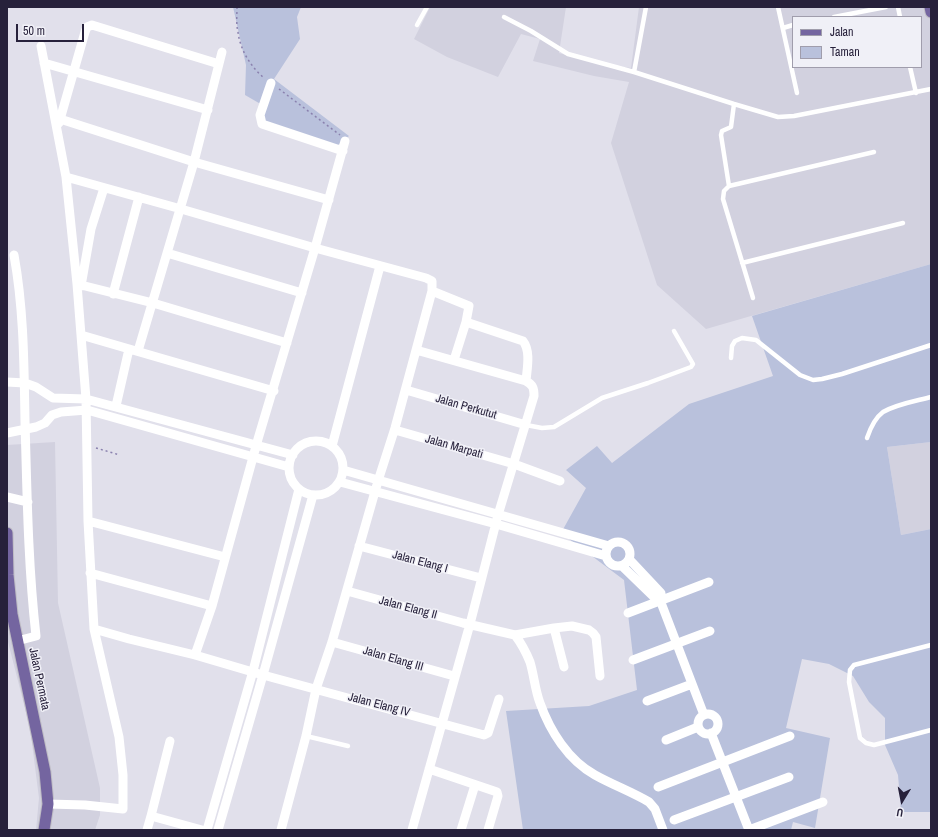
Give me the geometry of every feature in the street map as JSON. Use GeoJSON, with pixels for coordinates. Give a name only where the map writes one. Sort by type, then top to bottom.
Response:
{"type":"FeatureCollection","features":[{"type":"Feature","properties":{"kind":"main road"},"geometry":{"type":"LineString","coordinates":[[930,7],[931,12]]}},
{"type":"Feature","properties":{"kind":"main road","name":"Jalan Permata"},"geometry":{"type":"LineString","coordinates":[[7,533],[9,593],[17,641],[45,772],[48,804],[44,830]]}},
{"type":"Feature","properties":{"kind":"street"},"geometry":{"type":"LineString","coordinates":[[57,133],[73,71],[87,27],[92,25],[219,64]]}},
{"type":"Feature","properties":{"kind":"street"},"geometry":{"type":"LineString","coordinates":[[41,46],[66,177],[79,285],[86,399],[88,521],[94,629],[119,737],[123,775],[123,809],[48,804]]}},
{"type":"Feature","properties":{"kind":"street"},"geometry":{"type":"LineString","coordinates":[[116,406],[134,350],[152,303],[181,209],[222,52]]}},
{"type":"Feature","properties":{"kind":"street"},"geometry":{"type":"LineString","coordinates":[[44,63],[208,110]]}},
{"type":"Feature","properties":{"kind":"street"},"geometry":{"type":"LineString","coordinates":[[271,83],[260,115],[262,124],[343,151]]}},
{"type":"Feature","properties":{"kind":"street"},"geometry":{"type":"LineString","coordinates":[[60,119],[194,162],[329,200]]}},
{"type":"Feature","properties":{"kind":"street"},"geometry":{"type":"LineString","coordinates":[[195,655],[212,606],[345,141]]}},
{"type":"Feature","properties":{"kind":"street"},"geometry":{"type":"LineString","coordinates":[[66,177],[429,279],[433,284],[395,430],[375,491],[332,642],[316,689],[306,736],[280,830]]}},
{"type":"Feature","properties":{"kind":"street"},"geometry":{"type":"LineString","coordinates":[[79,285],[92,229],[104,188]]}},
{"type":"Feature","properties":{"kind":"street"},"geometry":{"type":"LineString","coordinates":[[113,294],[139,197]]}},
{"type":"Feature","properties":{"kind":"street"},"geometry":{"type":"LineString","coordinates":[[167,253],[302,293]]}},
{"type":"Feature","properties":{"kind":"street"},"geometry":{"type":"LineString","coordinates":[[14,255],[20,287],[25,383],[30,569],[36,636],[17,641]]}},
{"type":"Feature","properties":{"kind":"street"},"geometry":{"type":"LineString","coordinates":[[332,446],[380,266]]}},
{"type":"Feature","properties":{"kind":"street"},"geometry":{"type":"LineString","coordinates":[[79,285],[152,303],[287,344]]}},
{"type":"Feature","properties":{"kind":"street"},"geometry":{"type":"LineString","coordinates":[[432,291],[469,306],[466,322],[454,360]]}},
{"type":"Feature","properties":{"kind":"street"},"geometry":{"type":"LineString","coordinates":[[466,322],[523,341],[526,346],[527,356],[526,381]]}},
{"type":"Feature","properties":{"kind":"street"},"geometry":{"type":"LineString","coordinates":[[81,335],[274,391]]}},
{"type":"Feature","properties":{"kind":"street"},"geometry":{"type":"LineString","coordinates":[[412,830],[441,722],[470,624],[497,519],[534,396],[534,388],[526,381],[416,350]]}},
{"type":"Feature","properties":{"kind":"street"},"geometry":{"type":"LineString","coordinates":[[7,382],[25,383],[36,387],[53,398],[86,399],[116,406],[292,455]]}},
{"type":"Feature","properties":{"kind":"street","name":"Jalan Perkutut"},"geometry":{"type":"LineString","coordinates":[[406,390],[526,425]]}},
{"type":"Feature","properties":{"kind":"street"},"geometry":{"type":"LineString","coordinates":[[7,433],[36,427],[45,423],[55,413],[86,410],[289,467]]}},
{"type":"Feature","properties":{"kind":"street","name":"Jalan Marpati"},"geometry":{"type":"LineString","coordinates":[[395,430],[514,464],[560,481]]}},
{"type":"Feature","properties":{"kind":"street"},"geometry":{"type":"LineString","coordinates":[[313,441],[326,443],[332,446],[341,456],[343,470],[340,482],[331,491],[325,494],[313,495],[306,493],[299,489],[292,480],[289,467],[292,455],[301,446],[313,441]]}},
{"type":"Feature","properties":{"kind":"street"},"geometry":{"type":"LineString","coordinates":[[343,470],[497,519],[606,556]]}},
{"type":"Feature","properties":{"kind":"street"},"geometry":{"type":"LineString","coordinates":[[340,482],[610,546]]}},
{"type":"Feature","properties":{"kind":"street"},"geometry":{"type":"LineString","coordinates":[[207,830],[253,671],[299,489]]}},
{"type":"Feature","properties":{"kind":"street"},"geometry":{"type":"LineString","coordinates":[[218,830],[313,495]]}},
{"type":"Feature","properties":{"kind":"street"},"geometry":{"type":"LineString","coordinates":[[7,497],[28,502]]}},
{"type":"Feature","properties":{"kind":"street"},"geometry":{"type":"LineString","coordinates":[[88,521],[225,557]]}},
{"type":"Feature","properties":{"kind":"street"},"geometry":{"type":"LineString","coordinates":[[616,542],[624,543],[630,548],[631,552],[626,563],[615,566],[609,563],[606,552],[610,546],[616,542]]}},
{"type":"Feature","properties":{"kind":"street","name":"Jalan Elang I"},"geometry":{"type":"LineString","coordinates":[[359,546],[481,578]]}},
{"type":"Feature","properties":{"kind":"street"},"geometry":{"type":"LineString","coordinates":[[626,563],[655,598],[660,600],[704,715]]}},
{"type":"Feature","properties":{"kind":"street"},"geometry":{"type":"LineString","coordinates":[[90,573],[212,606]]}},
{"type":"Feature","properties":{"kind":"street"},"geometry":{"type":"LineString","coordinates":[[628,613],[709,582]]}},
{"type":"Feature","properties":{"kind":"street","name":"Jalan Elang II"},"geometry":{"type":"LineString","coordinates":[[347,591],[515,635]]}},
{"type":"Feature","properties":{"kind":"street"},"geometry":{"type":"LineString","coordinates":[[600,676],[596,637],[588,630],[576,627],[554,628],[515,635],[530,662],[535,689],[540,705],[554,733],[570,756],[594,774],[650,802],[655,809],[663,830]]}},
{"type":"Feature","properties":{"kind":"street"},"geometry":{"type":"LineString","coordinates":[[554,628],[564,667]]}},
{"type":"Feature","properties":{"kind":"street","name":"Jalan Elang IV"},"geometry":{"type":"LineString","coordinates":[[94,629],[487,735],[499,699]]}},
{"type":"Feature","properties":{"kind":"street"},"geometry":{"type":"LineString","coordinates":[[633,660],[710,631]]}},
{"type":"Feature","properties":{"kind":"street","name":"Jalan Elang III"},"geometry":{"type":"LineString","coordinates":[[332,642],[454,676]]}},
{"type":"Feature","properties":{"kind":"street"},"geometry":{"type":"LineString","coordinates":[[648,701],[692,684]]}},
{"type":"Feature","properties":{"kind":"street"},"geometry":{"type":"LineString","coordinates":[[704,715],[713,716],[718,724],[716,729],[711,733],[705,734],[698,728],[699,719],[704,715]]}},
{"type":"Feature","properties":{"kind":"street"},"geometry":{"type":"LineString","coordinates":[[666,740],[698,728]]}},
{"type":"Feature","properties":{"kind":"street"},"geometry":{"type":"LineString","coordinates":[[711,733],[749,830],[823,802]]}},
{"type":"Feature","properties":{"kind":"street"},"geometry":{"type":"LineString","coordinates":[[658,786],[790,736]]}},
{"type":"Feature","properties":{"kind":"street"},"geometry":{"type":"LineString","coordinates":[[147,830],[170,741]]}},
{"type":"Feature","properties":{"kind":"street"},"geometry":{"type":"LineString","coordinates":[[429,769],[497,792],[498,794],[488,830]]}},
{"type":"Feature","properties":{"kind":"street"},"geometry":{"type":"LineString","coordinates":[[674,820],[789,777]]}},
{"type":"Feature","properties":{"kind":"street"},"geometry":{"type":"LineString","coordinates":[[461,830],[475,785]]}},
{"type":"Feature","properties":{"kind":"street"},"geometry":{"type":"LineString","coordinates":[[151,816],[202,830]]}},
{"type":"Feature","properties":{"kind":"lane"},"geometry":{"type":"LineString","coordinates":[[417,24],[427,7]]}},
{"type":"Feature","properties":{"kind":"lane"},"geometry":{"type":"LineString","coordinates":[[634,72],[646,7]]}},
{"type":"Feature","properties":{"kind":"lane"},"geometry":{"type":"LineString","coordinates":[[778,7],[797,93]]}},
{"type":"Feature","properties":{"kind":"lane"},"geometry":{"type":"LineString","coordinates":[[839,16],[886,7]]}},
{"type":"Feature","properties":{"kind":"lane"},"geometry":{"type":"LineString","coordinates":[[504,17],[531,31],[563,52],[634,72],[778,117],[786,117],[931,89]]}},
{"type":"Feature","properties":{"kind":"lane"},"geometry":{"type":"LineString","coordinates":[[783,28],[792,26]]}},
{"type":"Feature","properties":{"kind":"lane"},"geometry":{"type":"LineString","coordinates":[[910,68],[916,93]]}},
{"type":"Feature","properties":{"kind":"lane"},"geometry":{"type":"LineString","coordinates":[[729,186],[720,135],[722,131],[731,127],[734,104]]}},
{"type":"Feature","properties":{"kind":"lane"},"geometry":{"type":"LineString","coordinates":[[753,298],[723,199],[724,191],[729,186],[874,152]]}},
{"type":"Feature","properties":{"kind":"lane"},"geometry":{"type":"LineString","coordinates":[[742,263],[903,223]]}},
{"type":"Feature","properties":{"kind":"lane"},"geometry":{"type":"LineString","coordinates":[[526,425],[542,428],[554,426],[602,398],[691,367],[693,364],[674,331]]}},
{"type":"Feature","properties":{"kind":"lane"},"geometry":{"type":"LineString","coordinates":[[731,358],[732,346],[735,341],[742,338],[756,340],[800,375],[813,380],[842,374],[931,345]]}},
{"type":"Feature","properties":{"kind":"lane"},"geometry":{"type":"LineString","coordinates":[[867,438],[872,425],[883,412],[931,397]]}},
{"type":"Feature","properties":{"kind":"lane"},"geometry":{"type":"LineString","coordinates":[[931,645],[854,665],[850,670],[849,682],[860,738],[866,743],[874,745],[931,730]]}},
{"type":"Feature","properties":{"kind":"lane"},"geometry":{"type":"LineString","coordinates":[[306,736],[348,746]]}},
{"type":"Feature","properties":{"kind":"path"},"geometry":{"type":"LineString","coordinates":[[87,445],[120,455]]}},
{"type":"Feature","properties":{"kind":"shaded area"},"geometry":{"type":"Polygon","coordinates":[[[430,7],[566,7],[559,53],[595,63],[631,68],[639,7],[931,7],[931,264],[706,329],[657,285],[611,143],[629,82],[594,76],[533,61],[540,39],[521,34],[498,77],[447,57],[414,39],[430,7]]]}},
{"type":"Feature","properties":{"kind":"shaded area"},"geometry":{"type":"Polygon","coordinates":[[[55,442],[58,603],[100,788],[100,815],[95,830],[36,830],[39,798],[30,728],[7,638],[7,445],[55,442]]]}},
{"type":"Feature","properties":{"kind":"shaded area"},"geometry":{"type":"Polygon","coordinates":[[[931,442],[931,529],[901,535],[887,447],[931,442]]]}},
{"type":"Feature","properties":{"kind":"green space"},"geometry":{"type":"Polygon","coordinates":[[[233,7],[301,7],[297,17],[300,39],[274,79],[349,136],[332,150],[262,125],[264,106],[245,95],[246,65],[233,7]]]}},
{"type":"Feature","properties":{"kind":"green space"},"geometry":{"type":"Polygon","coordinates":[[[931,264],[931,442],[887,447],[901,535],[931,529],[931,812],[901,812],[898,775],[885,745],[885,718],[869,702],[853,676],[829,664],[802,659],[786,728],[830,738],[815,828],[793,822],[791,830],[523,830],[506,711],[589,706],[637,690],[624,580],[561,533],[586,488],[566,470],[597,446],[612,463],[689,404],[773,376],[752,316],[931,264]]]}}]}
